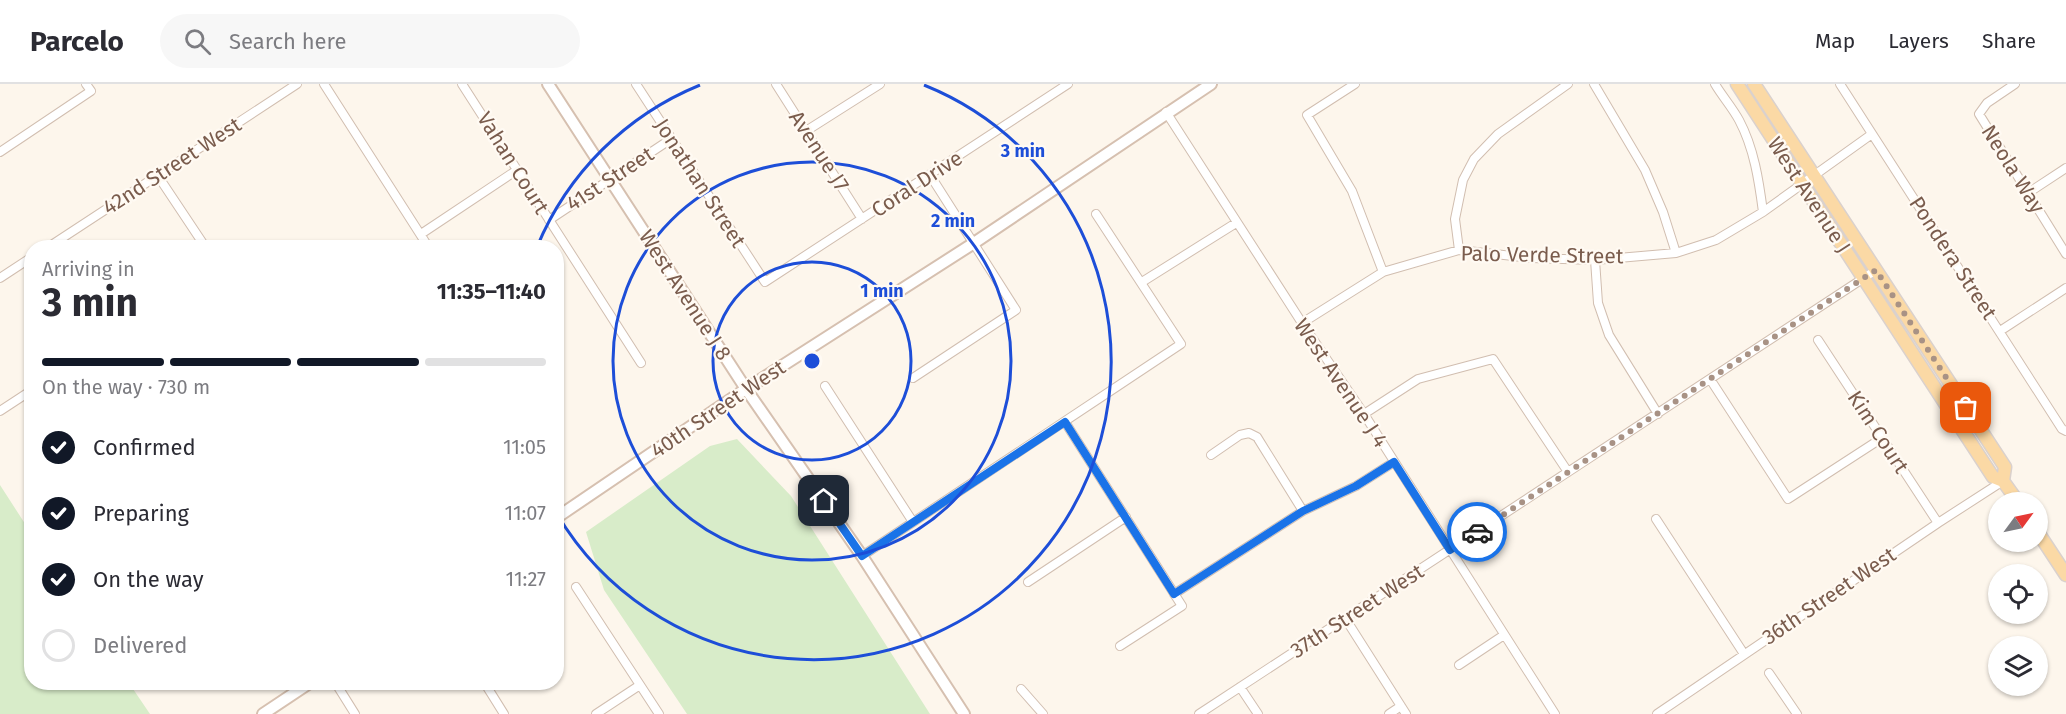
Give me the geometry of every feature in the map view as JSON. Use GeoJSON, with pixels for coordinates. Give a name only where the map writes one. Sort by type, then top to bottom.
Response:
{"type":"FeatureCollection","features":[{"type":"Feature","properties":{"kind":"main road","name":"West Avenue J 8"},"geometry":{"type":"LineString","coordinates":[[548,84],[747,389],[862,556],[964,714]]}},
{"type":"Feature","properties":{"kind":"main road","name":"40th Street West"},"geometry":{"type":"LineString","coordinates":[[564,513],[747,389],[974,243],[1166,112],[1211,84]]}},
{"type":"Feature","properties":{"kind":"main road","name":"West Avenue J"},"geometry":{"type":"LineString","coordinates":[[1737,84],[1993,477],[2003,481],[2011,492]]}},
{"type":"Feature","properties":{"kind":"main road","name":"West Avenue J"},"geometry":{"type":"LineString","coordinates":[[1754,84],[2005,467],[2003,481]]}},
{"type":"Feature","properties":{"kind":"main road"},"geometry":{"type":"LineString","coordinates":[[2048,548],[2066,575]]}},
{"type":"Feature","properties":{"kind":"main road"},"geometry":{"type":"LineString","coordinates":[[263,714],[299,690]]}},
{"type":"Feature","properties":{"kind":"street","name":"42nd Street West"},"geometry":{"type":"LineString","coordinates":[[59,240],[297,84]]}},
{"type":"Feature","properties":{"kind":"street"},"geometry":{"type":"LineString","coordinates":[[324,84],[424,240]]}},
{"type":"Feature","properties":{"kind":"street","name":"Vahan Court"},"geometry":{"type":"LineString","coordinates":[[462,84],[562,240]]}},
{"type":"Feature","properties":{"kind":"street","name":"Jonathan Street"},"geometry":{"type":"LineString","coordinates":[[636,84],[765,282]]}},
{"type":"Feature","properties":{"kind":"street","name":"Avenue J7"},"geometry":{"type":"LineString","coordinates":[[776,84],[862,219]]}},
{"type":"Feature","properties":{"kind":"street"},"geometry":{"type":"LineString","coordinates":[[806,131],[880,84]]}},
{"type":"Feature","properties":{"kind":"street","name":"Coral Drive"},"geometry":{"type":"LineString","coordinates":[[765,282],[1068,84]]}},
{"type":"Feature","properties":{"kind":"street"},"geometry":{"type":"LineString","coordinates":[[1355,84],[1307,116],[1352,191],[1383,272]]}},
{"type":"Feature","properties":{"kind":"street"},"geometry":{"type":"LineString","coordinates":[[1459,250],[1455,219],[1462,180],[1474,159],[1498,134],[1568,84]]}},
{"type":"Feature","properties":{"kind":"street"},"geometry":{"type":"LineString","coordinates":[[1594,84],[1646,170],[1676,253]]}},
{"type":"Feature","properties":{"kind":"street","name":"West Avenue J"},"geometry":{"type":"LineString","coordinates":[[1714,84],[1739,119],[1749,143],[1763,212]]}},
{"type":"Feature","properties":{"kind":"street","name":"Pondera Street"},"geometry":{"type":"LineString","coordinates":[[1840,84],[2062,429],[2066,431]]}},
{"type":"Feature","properties":{"kind":"street","name":"Neola Way"},"geometry":{"type":"LineString","coordinates":[[2015,84],[1987,103],[1979,114],[2066,254]]}},
{"type":"Feature","properties":{"kind":"street"},"geometry":{"type":"LineString","coordinates":[[0,152],[88,88]]}},
{"type":"Feature","properties":{"kind":"street","name":"West Avenue J 4"},"geometry":{"type":"LineString","coordinates":[[1166,112],[1236,223],[1364,414],[1553,713]]}},
{"type":"Feature","properties":{"kind":"street","name":"Palo Verde Street"},"geometry":{"type":"LineString","coordinates":[[1302,323],[1383,272],[1459,250],[1531,258],[1595,260],[1676,253],[1716,240],[1763,212],[1872,134]]}},
{"type":"Feature","properties":{"kind":"street","name":"41st Street"},"geometry":{"type":"LineString","coordinates":[[549,220],[671,139]]}},
{"type":"Feature","properties":{"kind":"street"},"geometry":{"type":"LineString","coordinates":[[2028,193],[2066,168]]}},
{"type":"Feature","properties":{"kind":"street"},"geometry":{"type":"LineString","coordinates":[[421,234],[517,170]]}},
{"type":"Feature","properties":{"kind":"street"},"geometry":{"type":"LineString","coordinates":[[913,378],[1016,310],[930,175]]}},
{"type":"Feature","properties":{"kind":"street"},"geometry":{"type":"LineString","coordinates":[[158,176],[201,240]]}},
{"type":"Feature","properties":{"kind":"street"},"geometry":{"type":"LineString","coordinates":[[862,556],[1181,344],[1096,214]]}},
{"type":"Feature","properties":{"kind":"street"},"geometry":{"type":"LineString","coordinates":[[1142,282],[1236,223]]}},
{"type":"Feature","properties":{"kind":"street","name":"Vahan Court"},"geometry":{"type":"LineString","coordinates":[[564,243],[641,363]]}},
{"type":"Feature","properties":{"kind":"street"},"geometry":{"type":"LineString","coordinates":[[1595,260],[1598,303],[1609,335],[1658,414]]}},
{"type":"Feature","properties":{"kind":"street"},"geometry":{"type":"LineString","coordinates":[[1,274],[24,261]]}},
{"type":"Feature","properties":{"kind":"street","name":"37th Street West"},"geometry":{"type":"LineString","coordinates":[[1198,714],[1876,270]]}},
{"type":"Feature","properties":{"kind":"street"},"geometry":{"type":"LineString","coordinates":[[2000,331],[2066,288]]}},
{"type":"Feature","properties":{"kind":"street","name":"Kim Court"},"geometry":{"type":"LineString","coordinates":[[1818,340],[1938,523]]}},
{"type":"Feature","properties":{"kind":"street"},"geometry":{"type":"LineString","coordinates":[[1364,414],[1418,379],[1493,359],[1568,472]]}},
{"type":"Feature","properties":{"kind":"street"},"geometry":{"type":"LineString","coordinates":[[1710,379],[1788,499],[1882,438]]}},
{"type":"Feature","properties":{"kind":"street"},"geometry":{"type":"LineString","coordinates":[[825,386],[914,522]]}},
{"type":"Feature","properties":{"kind":"street"},"geometry":{"type":"LineString","coordinates":[[0,411],[24,395]]}},
{"type":"Feature","properties":{"kind":"street"},"geometry":{"type":"LineString","coordinates":[[1065,422],[1182,606],[1120,646]]}},
{"type":"Feature","properties":{"kind":"street"},"geometry":{"type":"LineString","coordinates":[[1211,455],[1240,435],[1249,433],[1257,437],[1303,511]]}},
{"type":"Feature","properties":{"kind":"street"},"geometry":{"type":"LineString","coordinates":[[1174,594],[1303,511],[1356,486],[1394,462]]}},
{"type":"Feature","properties":{"kind":"street","name":"36th Street West"},"geometry":{"type":"LineString","coordinates":[[1657,714],[2003,481]]}},
{"type":"Feature","properties":{"kind":"street"},"geometry":{"type":"LineString","coordinates":[[1028,582],[1126,517]]}},
{"type":"Feature","properties":{"kind":"street"},"geometry":{"type":"LineString","coordinates":[[1656,519],[1744,654]]}},
{"type":"Feature","properties":{"kind":"street"},"geometry":{"type":"LineString","coordinates":[[576,587],[659,714]]}},
{"type":"Feature","properties":{"kind":"street"},"geometry":{"type":"LineString","coordinates":[[1345,618],[1406,714]]}},
{"type":"Feature","properties":{"kind":"street"},"geometry":{"type":"LineString","coordinates":[[1459,665],[1504,635]]}},
{"type":"Feature","properties":{"kind":"street"},"geometry":{"type":"LineString","coordinates":[[1770,673],[1797,714]]}},
{"type":"Feature","properties":{"kind":"street"},"geometry":{"type":"LineString","coordinates":[[596,714],[640,685]]}},
{"type":"Feature","properties":{"kind":"street"},"geometry":{"type":"LineString","coordinates":[[1240,687],[1258,714]]}},
{"type":"Feature","properties":{"kind":"street"},"geometry":{"type":"LineString","coordinates":[[1021,689],[1043,714]]}},
{"type":"Feature","properties":{"kind":"street"},"geometry":{"type":"LineString","coordinates":[[340,690],[356,714]]}},
{"type":"Feature","properties":{"kind":"street"},"geometry":{"type":"LineString","coordinates":[[489,690],[504,714]]}},
{"type":"Feature","properties":{"kind":"street"},"geometry":{"type":"LineString","coordinates":[[1389,714],[1401,706]]}},
{"type":"Feature","properties":{"kind":"green space"},"geometry":{"type":"Polygon","coordinates":[[[737,439],[791,496],[930,714],[687,714],[604,590],[586,532],[710,446],[737,439]]]}},
{"type":"Feature","properties":{"kind":"green space"},"geometry":{"type":"Polygon","coordinates":[[[0,485],[24,522],[24,690],[134,690],[150,714],[0,714],[0,485]]]}},
{"type":"Feature","properties":{"kind":"way so far"},"geometry":{"type":"LineString","coordinates":[[1477,532],[1876,270],[1966,408]]}},
{"type":"Feature","properties":{"kind":"route"},"geometry":{"type":"LineString","coordinates":[[824,501],[862,556],[1065,422],[1174,594],[1303,511],[1356,486],[1394,462],[1450,550],[1477,532]]}}]}
